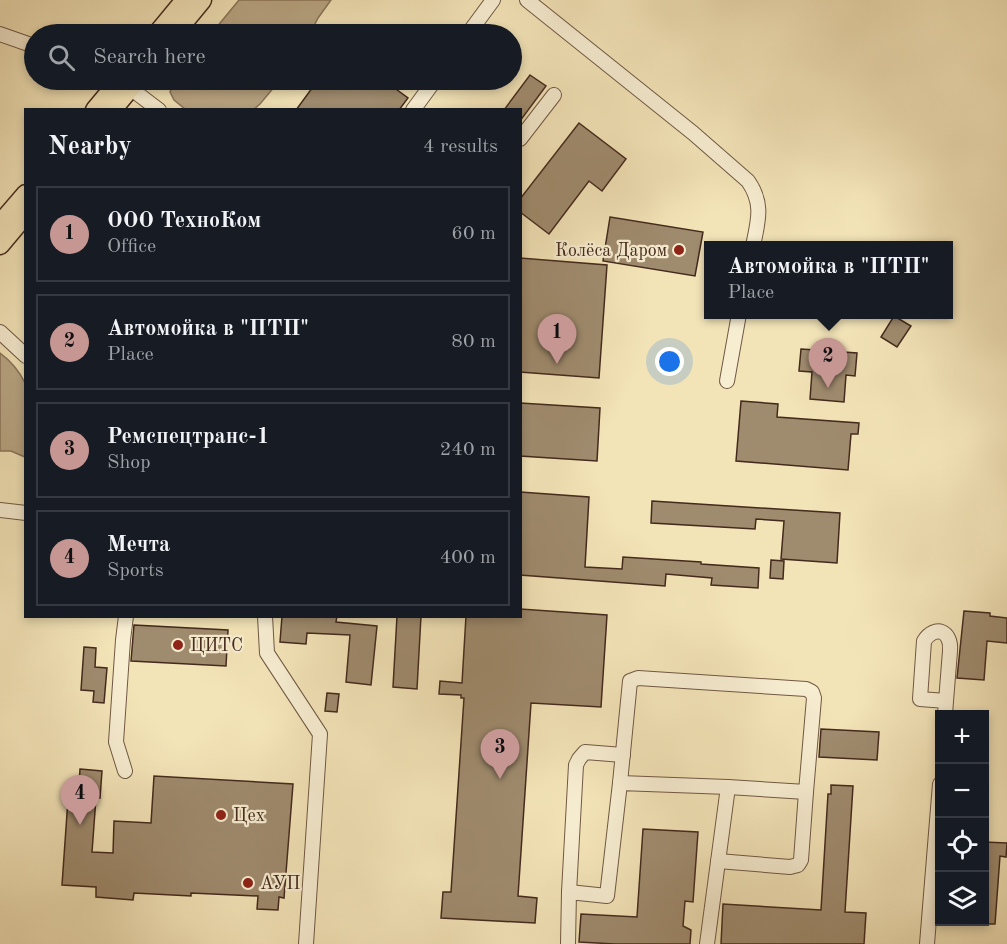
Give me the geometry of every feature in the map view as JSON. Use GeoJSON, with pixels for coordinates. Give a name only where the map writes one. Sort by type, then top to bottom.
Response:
{"type":"FeatureCollection","features":[{"type":"Feature","properties":{"kind":"main road"},"geometry":{"type":"LineString","coordinates":[[165,24],[185,0]]}},
{"type":"Feature","properties":{"kind":"main road"},"geometry":{"type":"LineString","coordinates":[[182,24],[202,0]]}},
{"type":"Feature","properties":{"kind":"main road"},"geometry":{"type":"LineString","coordinates":[[97,108],[116,90]]}},
{"type":"Feature","properties":{"kind":"main road"},"geometry":{"type":"LineString","coordinates":[[113,108],[121,90]]}},
{"type":"Feature","properties":{"kind":"main road"},"geometry":{"type":"LineString","coordinates":[[0,224],[24,196]]}},
{"type":"Feature","properties":{"kind":"main road"},"geometry":{"type":"LineString","coordinates":[[0,245],[24,216]]}},
{"type":"Feature","properties":{"kind":"street"},"geometry":{"type":"LineString","coordinates":[[475,24],[493,0]]}},
{"type":"Feature","properties":{"kind":"street"},"geometry":{"type":"LineString","coordinates":[[527,0],[748,181],[754,189],[759,205],[759,221],[754,241]]}},
{"type":"Feature","properties":{"kind":"street"},"geometry":{"type":"LineString","coordinates":[[0,34],[24,42]]}},
{"type":"Feature","properties":{"kind":"street"},"geometry":{"type":"LineString","coordinates":[[136,90],[157,108]]}},
{"type":"Feature","properties":{"kind":"street"},"geometry":{"type":"LineString","coordinates":[[414,108],[428,90]]}},
{"type":"Feature","properties":{"kind":"street"},"geometry":{"type":"LineString","coordinates":[[522,136],[554,95]]}},
{"type":"Feature","properties":{"kind":"street"},"geometry":{"type":"LineString","coordinates":[[727,381],[738,319]]}},
{"type":"Feature","properties":{"kind":"street"},"geometry":{"type":"LineString","coordinates":[[0,332],[24,354]]}},
{"type":"Feature","properties":{"kind":"street"},"geometry":{"type":"LineString","coordinates":[[0,510],[24,513]]}},
{"type":"Feature","properties":{"kind":"street"},"geometry":{"type":"LineString","coordinates":[[125,771],[116,742],[126,618]]}},
{"type":"Feature","properties":{"kind":"street"},"geometry":{"type":"LineString","coordinates":[[265,618],[267,652],[320,734],[306,944]]}},
{"type":"Feature","properties":{"kind":"street"},"geometry":{"type":"LineString","coordinates":[[934,631],[941,631],[945,634],[951,644],[946,707],[920,699],[924,641],[934,631]]}},
{"type":"Feature","properties":{"kind":"street"},"geometry":{"type":"LineString","coordinates":[[569,892],[607,896],[630,681],[638,678],[806,689],[812,692],[814,698],[801,860],[798,865],[790,867],[718,861]]}},
{"type":"Feature","properties":{"kind":"street"},"geometry":{"type":"LineString","coordinates":[[568,944],[576,765],[585,752],[623,755]]}},
{"type":"Feature","properties":{"kind":"street"},"geometry":{"type":"LineString","coordinates":[[620,783],[806,792]]}},
{"type":"Feature","properties":{"kind":"street"},"geometry":{"type":"LineString","coordinates":[[707,944],[728,787]]}},
{"type":"Feature","properties":{"kind":"street"},"geometry":{"type":"LineString","coordinates":[[927,944],[936,818]]}},
{"type":"Feature","properties":{"kind":"shaded area"},"geometry":{"type":"Polygon","coordinates":[[[239,0],[331,0],[315,24],[219,24],[239,0]]]}},
{"type":"Feature","properties":{"kind":"shaded area"},"geometry":{"type":"Polygon","coordinates":[[[171,90],[272,90],[255,108],[184,108],[174,100],[171,90]]]}},
{"type":"Feature","properties":{"kind":"shaded area"},"geometry":{"type":"Polygon","coordinates":[[[0,353],[14,366],[24,381],[24,457],[11,451],[0,451],[0,353]]]}},
{"type":"Feature","properties":{"kind":"building"},"geometry":{"type":"Polygon","coordinates":[[[530,75],[546,86],[522,118],[522,108],[505,108],[519,90],[522,90],[522,86],[530,75]]]}},
{"type":"Feature","properties":{"kind":"building"},"geometry":{"type":"Polygon","coordinates":[[[311,90],[397,90],[408,98],[400,108],[297,108],[311,90]]]}},
{"type":"Feature","properties":{"kind":"building"},"geometry":{"type":"Polygon","coordinates":[[[579,123],[626,159],[602,191],[589,181],[549,234],[522,214],[522,196],[579,123]]]}},
{"type":"Feature","properties":{"kind":"building"},"geometry":{"type":"Polygon","coordinates":[[[610,217],[703,232],[695,276],[603,261],[610,217]]]}},
{"type":"Feature","properties":{"kind":"building"},"geometry":{"type":"Polygon","coordinates":[[[522,258],[607,265],[599,378],[522,372],[522,258]]]}},
{"type":"Feature","properties":{"kind":"building"},"geometry":{"type":"Polygon","coordinates":[[[892,319],[899,319],[911,326],[897,347],[881,337],[892,319]]]}},
{"type":"Feature","properties":{"kind":"building"},"geometry":{"type":"Polygon","coordinates":[[[801,349],[857,353],[855,376],[846,375],[844,402],[810,399],[812,372],[799,371],[801,349]]]}},
{"type":"Feature","properties":{"kind":"building"},"geometry":{"type":"Polygon","coordinates":[[[741,401],[778,404],[777,417],[859,423],[858,434],[851,434],[848,470],[736,461],[741,401]]]}},
{"type":"Feature","properties":{"kind":"building"},"geometry":{"type":"Polygon","coordinates":[[[522,403],[600,408],[597,461],[522,456],[522,403]]]}},
{"type":"Feature","properties":{"kind":"building"},"geometry":{"type":"Polygon","coordinates":[[[522,492],[589,497],[585,567],[622,569],[623,557],[759,568],[758,588],[711,585],[712,578],[666,574],[665,586],[522,575],[522,492]]]}},
{"type":"Feature","properties":{"kind":"building"},"geometry":{"type":"Polygon","coordinates":[[[652,501],[840,513],[837,563],[781,559],[784,521],[756,519],[755,529],[651,523],[652,501]]]}},
{"type":"Feature","properties":{"kind":"building"},"geometry":{"type":"Polygon","coordinates":[[[771,560],[784,561],[783,579],[770,578],[771,560]]]}},
{"type":"Feature","properties":{"kind":"building"},"geometry":{"type":"Polygon","coordinates":[[[522,609],[607,615],[601,707],[531,703],[518,896],[537,898],[535,923],[441,918],[443,892],[451,892],[464,698],[461,698],[461,695],[439,694],[440,681],[462,683],[466,618],[522,618],[522,609]]]}},
{"type":"Feature","properties":{"kind":"building"},"geometry":{"type":"Polygon","coordinates":[[[964,611],[990,613],[990,616],[1007,618],[1007,643],[987,641],[984,680],[957,678],[964,611]]]}},
{"type":"Feature","properties":{"kind":"building"},"geometry":{"type":"Polygon","coordinates":[[[282,618],[337,618],[336,622],[377,626],[371,685],[346,682],[350,635],[307,633],[306,644],[280,642],[282,618]]]}},
{"type":"Feature","properties":{"kind":"building"},"geometry":{"type":"Polygon","coordinates":[[[397,618],[421,618],[417,689],[393,687],[397,618]]]}},
{"type":"Feature","properties":{"kind":"building","name":"ЦИТС"},"geometry":{"type":"Polygon","coordinates":[[[134,625],[228,630],[226,666],[131,661],[134,625]]]}},
{"type":"Feature","properties":{"kind":"building"},"geometry":{"type":"Polygon","coordinates":[[[84,647],[96,648],[95,667],[107,668],[104,703],[93,702],[94,691],[81,690],[84,647]]]}},
{"type":"Feature","properties":{"kind":"building"},"geometry":{"type":"Polygon","coordinates":[[[327,693],[339,694],[337,712],[325,711],[327,693]]]}},
{"type":"Feature","properties":{"kind":"building"},"geometry":{"type":"Polygon","coordinates":[[[821,729],[879,732],[877,760],[819,757],[821,729]]]}},
{"type":"Feature","properties":{"kind":"building"},"geometry":{"type":"Polygon","coordinates":[[[80,769],[102,771],[100,798],[96,798],[92,852],[113,853],[114,821],[151,823],[154,776],[293,784],[284,898],[279,897],[278,910],[257,909],[258,896],[134,893],[133,900],[96,897],[96,887],[62,885],[69,785],[79,785],[80,769]]]}},
{"type":"Feature","properties":{"kind":"building"},"geometry":{"type":"Polygon","coordinates":[[[831,785],[853,786],[845,912],[866,913],[864,944],[721,944],[723,904],[821,910],[828,794],[831,794],[831,785]]]}},
{"type":"Feature","properties":{"kind":"building"},"geometry":{"type":"Polygon","coordinates":[[[643,829],[698,832],[693,902],[685,901],[683,926],[691,930],[690,944],[579,942],[581,914],[637,917],[643,829]]]}},
{"type":"Feature","properties":{"kind":"building"},"geometry":{"type":"Polygon","coordinates":[[[989,842],[1007,843],[1006,857],[1000,856],[995,924],[989,924],[989,842]]]}},
{"type":"Feature","properties":{"kind":"place","name":"Колёса Даром"},"geometry":{"type":"Point","coordinates":[679,250]}},
{"type":"Feature","properties":{"kind":"place","name":"ООО ТехноКом"},"geometry":{"type":"Point","coordinates":[557,364]}},
{"type":"Feature","properties":{"kind":"place","name":"Автомойка в \"ПТП\""},"geometry":{"type":"Point","coordinates":[828,388]}},
{"type":"Feature","properties":{"kind":"place","name":"ЦИТС"},"geometry":{"type":"Point","coordinates":[178,645]}},
{"type":"Feature","properties":{"kind":"place","name":"Ремспецтранс-1"},"geometry":{"type":"Point","coordinates":[500,779]}},
{"type":"Feature","properties":{"kind":"place","name":"Цех"},"geometry":{"type":"Point","coordinates":[221,815]}},
{"type":"Feature","properties":{"kind":"place","name":"Мечта"},"geometry":{"type":"Point","coordinates":[80,825]}},
{"type":"Feature","properties":{"kind":"place","name":"АУП"},"geometry":{"type":"Point","coordinates":[248,883]}}]}
